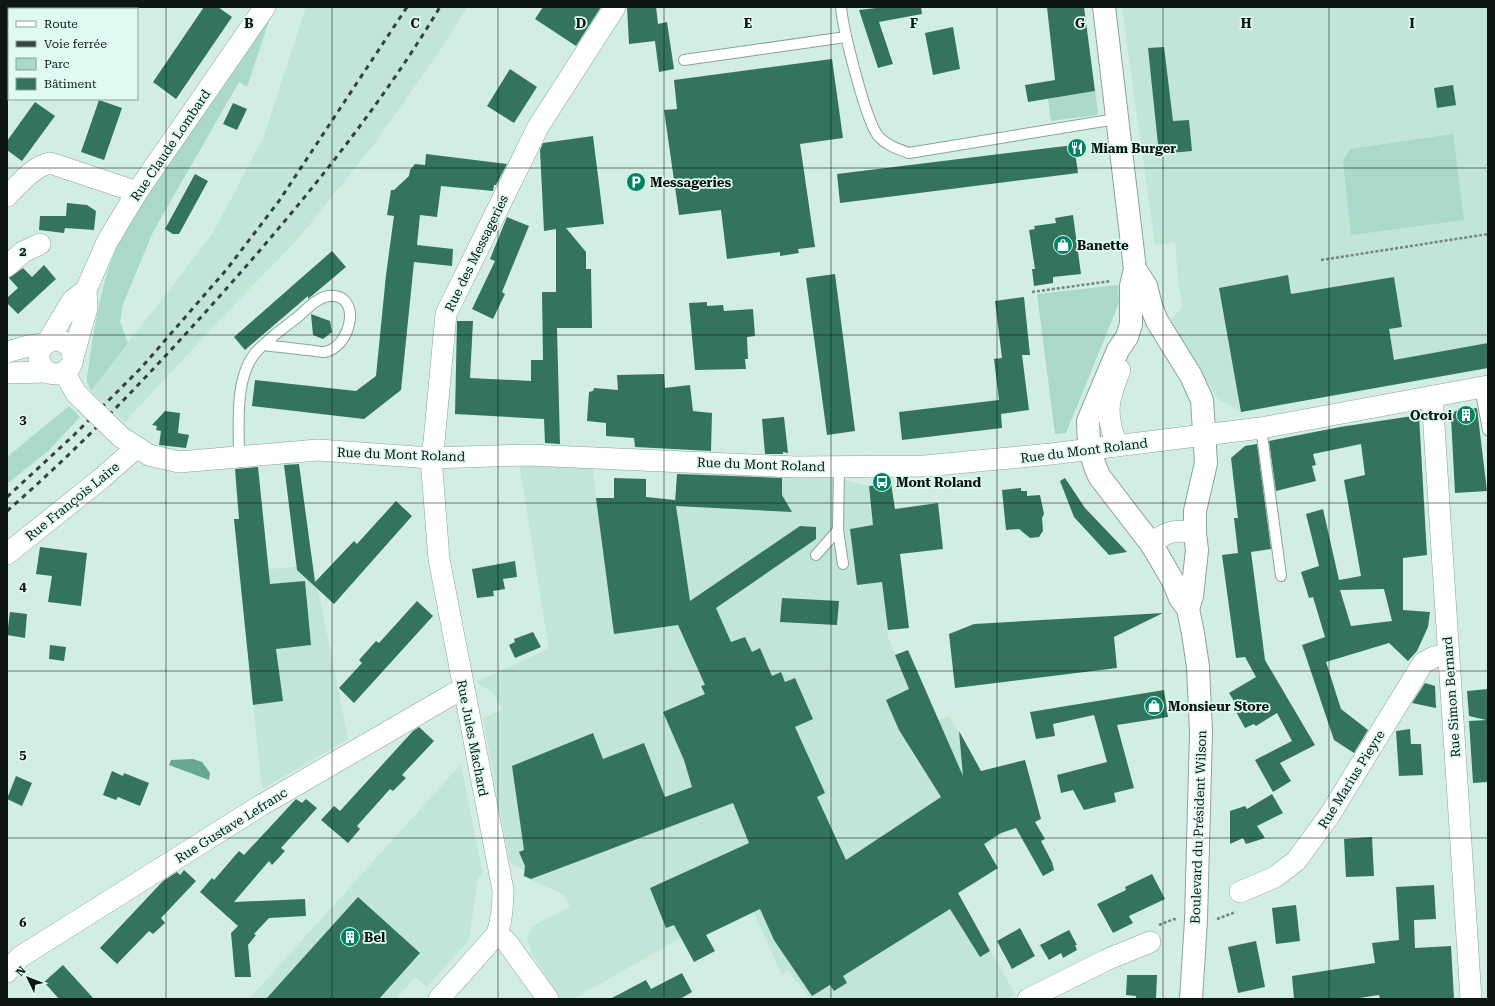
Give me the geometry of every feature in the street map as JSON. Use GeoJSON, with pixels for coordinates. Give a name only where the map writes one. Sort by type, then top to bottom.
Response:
{"type":"FeatureCollection","features":[{"type":"Feature","properties":{"kind":"main road","name":"Boulevard du Président Wilson"},"geometry":{"type":"LineString","coordinates":[[1104,7],[1135,269],[1131,286],[1130,324],[1127,337],[1118,350],[1088,421],[1090,449],[1093,464],[1107,489],[1152,545],[1173,581],[1180,598],[1188,609],[1198,667],[1201,718],[1196,920],[1190,999]]}},
{"type":"Feature","properties":{"kind":"main road","name":"Boulevard du Président Wilson"},"geometry":{"type":"LineString","coordinates":[[1135,269],[1146,286],[1157,322],[1197,388],[1202,400],[1206,463],[1194,511],[1195,533],[1198,550],[1192,596],[1188,609]]}},
{"type":"Feature","properties":{"kind":"street","name":"Rue Claude Lombard"},"geometry":{"type":"LineString","coordinates":[[86,290],[72,300],[46,343],[40,348],[38,359],[42,369],[61,367],[87,308],[86,290],[106,242],[137,192],[265,7]]}},
{"type":"Feature","properties":{"kind":"street","name":"Rue des Messageries"},"geometry":{"type":"LineString","coordinates":[[431,458],[434,442],[446,314],[538,127],[610,15]]}},
{"type":"Feature","properties":{"kind":"street"},"geometry":{"type":"LineString","coordinates":[[7,196],[34,170],[41,165],[50,163],[137,192]]}},
{"type":"Feature","properties":{"kind":"street"},"geometry":{"type":"LineString","coordinates":[[7,266],[23,252],[40,244]]}},
{"type":"Feature","properties":{"kind":"street"},"geometry":{"type":"LineString","coordinates":[[1117,446],[1110,426],[1108,407],[1111,391],[1127,351],[1127,337]]}},
{"type":"Feature","properties":{"kind":"street"},"geometry":{"type":"LineString","coordinates":[[7,352],[28,346],[60,340],[65,342],[72,351],[61,367],[7,373]]}},
{"type":"Feature","properties":{"kind":"street","name":"Rue du Mont Roland"},"geometry":{"type":"LineString","coordinates":[[61,367],[76,393],[128,443],[150,455],[179,462],[318,450],[431,458],[528,455],[796,467],[925,466],[1117,446],[1261,428],[1484,387]]}},
{"type":"Feature","properties":{"kind":"street","name":"Rue Simon Bernard"},"geometry":{"type":"LineString","coordinates":[[1432,396],[1471,999]]}},
{"type":"Feature","properties":{"kind":"street","name":"Rue François Laire"},"geometry":{"type":"LineString","coordinates":[[7,554],[102,478],[128,443]]}},
{"type":"Feature","properties":{"kind":"street","name":"Rue Jules Machard"},"geometry":{"type":"LineString","coordinates":[[431,458],[439,559],[503,890],[503,913],[497,934]]}},
{"type":"Feature","properties":{"kind":"street"},"geometry":{"type":"LineString","coordinates":[[1152,545],[1156,540],[1172,531],[1195,533]]}},
{"type":"Feature","properties":{"kind":"street"},"geometry":{"type":"LineString","coordinates":[[1165,569],[1180,570],[1195,566]]}},
{"type":"Feature","properties":{"kind":"street","name":"Rue Marius Pieyre"},"geometry":{"type":"LineString","coordinates":[[1239,901],[1296,861],[1328,816],[1423,663],[1434,657],[1448,654]]}},
{"type":"Feature","properties":{"kind":"street","name":"Rue Gustave Lefranc"},"geometry":{"type":"LineString","coordinates":[[7,972],[20,957],[260,806],[453,694],[464,691]]}},
{"type":"Feature","properties":{"kind":"street"},"geometry":{"type":"LineString","coordinates":[[439,999],[497,934],[506,941],[548,999]]}},
{"type":"Feature","properties":{"kind":"street"},"geometry":{"type":"LineString","coordinates":[[1028,999],[1106,960],[1150,942]]}},
{"type":"Feature","properties":{"kind":"lane"},"geometry":{"type":"LineString","coordinates":[[841,7],[846,37],[870,120],[878,136],[892,148],[909,153],[1117,127]]}},
{"type":"Feature","properties":{"kind":"lane"},"geometry":{"type":"LineString","coordinates":[[684,60],[846,37]]}},
{"type":"Feature","properties":{"kind":"lane"},"geometry":{"type":"LineString","coordinates":[[239,456],[238,409],[244,374],[256,351],[319,299],[335,296],[345,301],[350,312],[350,325],[343,340],[337,347],[324,352],[264,345]]}},
{"type":"Feature","properties":{"kind":"lane"},"geometry":{"type":"LineString","coordinates":[[1484,387],[1488,430]]}},
{"type":"Feature","properties":{"kind":"lane"},"geometry":{"type":"LineString","coordinates":[[1261,428],[1281,576]]}},
{"type":"Feature","properties":{"kind":"lane"},"geometry":{"type":"LineString","coordinates":[[839,467],[838,530],[843,564]]}},
{"type":"Feature","properties":{"kind":"lane"},"geometry":{"type":"LineString","coordinates":[[816,555],[838,530]]}},
{"type":"Feature","properties":{"kind":"path"},"geometry":{"type":"LineString","coordinates":[[1321,260],[1488,234]]}},
{"type":"Feature","properties":{"kind":"path"},"geometry":{"type":"LineString","coordinates":[[1032,292],[1114,281]]}},
{"type":"Feature","properties":{"kind":"path"},"geometry":{"type":"LineString","coordinates":[[1214,920],[1239,901]]}},
{"type":"Feature","properties":{"kind":"shaded area"},"geometry":{"type":"Polygon","coordinates":[[[306,7],[467,7],[443,46],[375,143],[297,240],[213,327],[125,422],[91,391],[213,233],[264,136],[306,7]]]}},
{"type":"Feature","properties":{"kind":"shaded area"},"geometry":{"type":"Polygon","coordinates":[[[1122,7],[1488,7],[1488,368],[1241,412],[1218,399],[1171,320],[1183,306],[1179,288],[1175,242],[1155,245],[1122,7]]]}},
{"type":"Feature","properties":{"kind":"shaded area"},"geometry":{"type":"Polygon","coordinates":[[[519,463],[593,466],[596,498],[654,500],[654,498],[675,501],[678,469],[832,477],[869,486],[891,483],[909,628],[888,630],[888,637],[925,726],[949,716],[1013,828],[946,872],[1015,994],[1008,999],[811,999],[788,971],[782,975],[748,900],[573,999],[560,999],[532,954],[527,937],[533,926],[570,907],[563,894],[523,876],[524,870],[510,863],[483,718],[503,710],[492,692],[476,682],[549,649],[519,463]]]}},
{"type":"Feature","properties":{"kind":"shaded area"},"geometry":{"type":"Polygon","coordinates":[[[313,565],[348,739],[262,789],[239,572],[313,565]]]}},
{"type":"Feature","properties":{"kind":"shaded area"},"geometry":{"type":"Polygon","coordinates":[[[193,759],[202,762],[210,773],[209,780],[169,765],[171,760],[193,759]]]}},
{"type":"Feature","properties":{"kind":"shaded area"},"geometry":{"type":"Polygon","coordinates":[[[461,764],[483,875],[478,877],[469,940],[427,987],[415,977],[396,999],[249,999],[461,764]]]}},
{"type":"Feature","properties":{"kind":"green space"},"geometry":{"type":"Polygon","coordinates":[[[266,18],[269,21],[247,87],[239,82],[153,232],[123,304],[120,322],[128,343],[91,391],[87,382],[87,377],[103,287],[122,237],[141,202],[266,18]]]}},
{"type":"Feature","properties":{"kind":"green space"},"geometry":{"type":"Polygon","coordinates":[[[1095,91],[1098,112],[1097,115],[1051,121],[1048,99],[1095,91]]]}},
{"type":"Feature","properties":{"kind":"green space"},"geometry":{"type":"Polygon","coordinates":[[[1453,134],[1464,220],[1351,235],[1343,161],[1350,149],[1453,134]]]}},
{"type":"Feature","properties":{"kind":"green space"},"geometry":{"type":"Polygon","coordinates":[[[1118,285],[1119,303],[1066,433],[1055,434],[1037,294],[1118,285]]]}},
{"type":"Feature","properties":{"kind":"green space"},"geometry":{"type":"Polygon","coordinates":[[[69,406],[80,417],[48,451],[7,484],[7,457],[69,406]]]}},
{"type":"Feature","properties":{"kind":"building"},"geometry":{"type":"Polygon","coordinates":[[[204,7],[218,7],[232,17],[176,99],[153,82],[204,7]]]}},
{"type":"Feature","properties":{"kind":"building"},"geometry":{"type":"Polygon","coordinates":[[[543,7],[601,7],[576,46],[535,19],[543,7]]]}},
{"type":"Feature","properties":{"kind":"building"},"geometry":{"type":"Polygon","coordinates":[[[627,7],[656,7],[658,24],[667,22],[674,69],[659,72],[655,41],[629,44],[627,7]]]}},
{"type":"Feature","properties":{"kind":"building"},"geometry":{"type":"Polygon","coordinates":[[[885,7],[921,7],[922,14],[879,22],[893,64],[878,68],[859,10],[885,7]]]}},
{"type":"Feature","properties":{"kind":"building"},"geometry":{"type":"Polygon","coordinates":[[[1047,7],[1084,7],[1095,91],[1028,102],[1025,85],[1055,80],[1047,7]]]}},
{"type":"Feature","properties":{"kind":"building"},"geometry":{"type":"Polygon","coordinates":[[[953,27],[960,69],[933,75],[925,33],[953,27]]]}},
{"type":"Feature","properties":{"kind":"building"},"geometry":{"type":"Polygon","coordinates":[[[1164,47],[1173,121],[1189,120],[1192,151],[1159,154],[1148,48],[1164,47]]]}},
{"type":"Feature","properties":{"kind":"building"},"geometry":{"type":"Polygon","coordinates":[[[832,59],[843,138],[800,144],[815,247],[798,249],[799,253],[780,256],[780,252],[727,259],[721,210],[679,215],[664,110],[677,109],[674,80],[832,59]]]}},
{"type":"Feature","properties":{"kind":"building"},"geometry":{"type":"Polygon","coordinates":[[[510,69],[537,87],[514,123],[487,106],[510,69]]]}},
{"type":"Feature","properties":{"kind":"building"},"geometry":{"type":"Polygon","coordinates":[[[1453,85],[1456,105],[1437,108],[1434,88],[1453,85]]]}},
{"type":"Feature","properties":{"kind":"building"},"geometry":{"type":"Polygon","coordinates":[[[99,100],[122,108],[104,160],[81,152],[99,100]]]}},
{"type":"Feature","properties":{"kind":"building"},"geometry":{"type":"Polygon","coordinates":[[[35,102],[55,116],[22,161],[7,150],[7,141],[35,102]]]}},
{"type":"Feature","properties":{"kind":"building"},"geometry":{"type":"Polygon","coordinates":[[[233,103],[247,109],[237,130],[223,124],[233,103]]]}},
{"type":"Feature","properties":{"kind":"building"},"geometry":{"type":"Polygon","coordinates":[[[593,136],[604,224],[566,228],[586,252],[586,269],[591,269],[592,328],[557,328],[560,444],[545,443],[544,419],[455,414],[457,321],[473,321],[470,378],[531,381],[531,360],[543,360],[542,292],[556,292],[556,229],[544,231],[540,150],[543,143],[593,136]]]}},
{"type":"Feature","properties":{"kind":"building"},"geometry":{"type":"Polygon","coordinates":[[[1074,145],[1078,173],[840,203],[837,174],[1074,145]]]}},
{"type":"Feature","properties":{"kind":"building"},"geometry":{"type":"Polygon","coordinates":[[[426,154],[507,164],[496,185],[494,185],[493,191],[441,186],[437,217],[420,215],[417,245],[453,249],[452,266],[414,262],[401,390],[364,419],[252,406],[255,380],[356,391],[376,376],[386,275],[394,216],[387,215],[391,190],[394,190],[409,176],[410,170],[415,164],[425,165],[426,154]]]}},
{"type":"Feature","properties":{"kind":"building"},"geometry":{"type":"Polygon","coordinates":[[[195,174],[208,181],[179,234],[173,234],[165,229],[195,174]]]}},
{"type":"Feature","properties":{"kind":"building"},"geometry":{"type":"Polygon","coordinates":[[[67,203],[87,205],[96,211],[94,230],[65,228],[64,233],[39,230],[40,216],[66,216],[67,203]]]}},
{"type":"Feature","properties":{"kind":"building"},"geometry":{"type":"Polygon","coordinates":[[[1073,215],[1081,274],[1053,277],[1053,283],[1034,286],[1032,269],[1035,269],[1029,230],[1035,229],[1034,226],[1056,223],[1055,218],[1073,215]]]}},
{"type":"Feature","properties":{"kind":"building"},"geometry":{"type":"Polygon","coordinates":[[[507,217],[529,226],[502,292],[505,294],[493,319],[472,309],[495,261],[490,259],[507,217]]]}},
{"type":"Feature","properties":{"kind":"building"},"geometry":{"type":"Polygon","coordinates":[[[332,251],[346,267],[308,299],[308,296],[245,350],[234,337],[332,251]]]}},
{"type":"Feature","properties":{"kind":"building"},"geometry":{"type":"Polygon","coordinates":[[[44,265],[56,279],[18,314],[7,303],[7,298],[18,288],[9,278],[23,268],[32,277],[44,265]]]}},
{"type":"Feature","properties":{"kind":"building"},"geometry":{"type":"Polygon","coordinates":[[[835,274],[855,431],[827,435],[806,278],[835,274]]]}},
{"type":"Feature","properties":{"kind":"building"},"geometry":{"type":"Polygon","coordinates":[[[1288,275],[1291,294],[1394,277],[1402,327],[1389,329],[1394,360],[1488,343],[1488,368],[1241,412],[1219,288],[1288,275]]]}},
{"type":"Feature","properties":{"kind":"building"},"geometry":{"type":"Polygon","coordinates":[[[1024,297],[1030,355],[1022,355],[1029,410],[1001,414],[1002,428],[902,440],[899,412],[999,400],[994,359],[1002,358],[995,301],[1024,297]]]}},
{"type":"Feature","properties":{"kind":"building"},"geometry":{"type":"Polygon","coordinates":[[[707,302],[707,306],[723,305],[724,311],[753,309],[755,336],[747,337],[748,359],[745,359],[746,369],[695,370],[689,303],[707,302]]]}},
{"type":"Feature","properties":{"kind":"building"},"geometry":{"type":"Polygon","coordinates":[[[311,314],[330,321],[332,332],[323,339],[313,335],[311,314]]]}},
{"type":"Feature","properties":{"kind":"building"},"geometry":{"type":"Polygon","coordinates":[[[664,374],[665,388],[690,385],[693,411],[712,413],[711,451],[635,447],[634,438],[606,436],[606,423],[587,421],[589,392],[593,391],[594,388],[618,390],[617,375],[664,374]]]}},
{"type":"Feature","properties":{"kind":"building"},"geometry":{"type":"Polygon","coordinates":[[[1477,408],[1487,491],[1455,493],[1451,418],[1455,411],[1477,408]]]}},
{"type":"Feature","properties":{"kind":"building"},"geometry":{"type":"Polygon","coordinates":[[[165,411],[180,413],[178,433],[189,435],[186,448],[159,445],[161,431],[156,430],[157,426],[152,425],[165,411]]]}},
{"type":"Feature","properties":{"kind":"building"},"geometry":{"type":"Polygon","coordinates":[[[1419,415],[1427,555],[1403,558],[1403,610],[1430,612],[1428,627],[1417,651],[1408,661],[1389,643],[1326,662],[1341,709],[1368,730],[1354,753],[1334,740],[1302,645],[1325,637],[1313,597],[1309,598],[1301,572],[1319,566],[1306,514],[1323,509],[1339,580],[1361,576],[1344,480],[1365,475],[1361,444],[1313,454],[1316,465],[1312,466],[1316,481],[1276,491],[1269,441],[1340,427],[1419,415]],[[1384,589],[1340,590],[1351,626],[1392,621],[1384,589]]]}},
{"type":"Feature","properties":{"kind":"building"},"geometry":{"type":"Polygon","coordinates":[[[784,417],[788,453],[783,452],[783,454],[765,454],[762,419],[784,417]]]}},
{"type":"Feature","properties":{"kind":"building"},"geometry":{"type":"Polygon","coordinates":[[[1257,444],[1271,549],[1251,552],[1265,660],[1315,745],[1280,763],[1291,781],[1273,792],[1255,760],[1292,741],[1277,713],[1256,726],[1254,724],[1245,728],[1234,708],[1237,706],[1229,693],[1256,677],[1245,657],[1236,658],[1222,555],[1238,553],[1234,518],[1238,518],[1231,458],[1245,446],[1257,444]]]}},
{"type":"Feature","properties":{"kind":"building"},"geometry":{"type":"Polygon","coordinates":[[[299,464],[315,582],[354,541],[357,544],[396,501],[412,516],[334,604],[297,570],[284,465],[299,464]]]}},
{"type":"Feature","properties":{"kind":"building"},"geometry":{"type":"Polygon","coordinates":[[[258,467],[270,584],[305,581],[311,645],[276,649],[283,701],[253,705],[234,519],[239,519],[235,469],[258,467]]]}},
{"type":"Feature","properties":{"kind":"building"},"geometry":{"type":"Polygon","coordinates":[[[677,474],[782,478],[782,495],[792,512],[676,506],[690,601],[800,526],[816,527],[816,539],[716,608],[731,642],[745,637],[752,652],[760,648],[772,676],[781,672],[785,682],[795,678],[813,719],[795,727],[825,793],[817,797],[846,860],[941,797],[899,730],[886,700],[909,689],[895,655],[908,650],[963,776],[959,731],[981,771],[1025,760],[1041,819],[1035,822],[1045,839],[1041,841],[1052,862],[1054,870],[1043,876],[1016,828],[1001,833],[984,844],[998,868],[958,893],[990,951],[980,957],[950,909],[843,976],[847,983],[834,991],[830,985],[812,996],[774,940],[760,909],[706,935],[715,951],[694,962],[674,925],[666,928],[650,888],[749,843],[733,803],[531,879],[524,876],[525,866],[519,852],[524,850],[512,766],[593,733],[603,759],[644,743],[665,797],[692,787],[684,760],[663,712],[705,694],[701,686],[705,685],[678,625],[614,634],[596,498],[614,498],[614,478],[646,479],[646,497],[675,500],[675,503],[677,474]]]}},
{"type":"Feature","properties":{"kind":"building"},"geometry":{"type":"Polygon","coordinates":[[[1065,478],[1085,508],[1127,552],[1109,555],[1074,517],[1060,481],[1065,478]]]}},
{"type":"Feature","properties":{"kind":"building"},"geometry":{"type":"Polygon","coordinates":[[[891,483],[895,509],[938,503],[943,549],[900,554],[909,628],[888,630],[882,582],[857,585],[850,529],[873,525],[869,486],[891,483]]]}},
{"type":"Feature","properties":{"kind":"building"},"geometry":{"type":"Polygon","coordinates":[[[1021,488],[1021,491],[1027,491],[1027,496],[1040,495],[1044,514],[1042,518],[1043,531],[1039,537],[1030,538],[1019,529],[1006,530],[1002,490],[1021,488]]]}},
{"type":"Feature","properties":{"kind":"building"},"geometry":{"type":"Polygon","coordinates":[[[40,547],[87,553],[81,606],[48,602],[52,576],[36,574],[40,547]]]}},
{"type":"Feature","properties":{"kind":"building"},"geometry":{"type":"Polygon","coordinates":[[[515,561],[517,577],[503,579],[505,589],[493,591],[494,596],[477,598],[472,569],[515,561]]]}},
{"type":"Feature","properties":{"kind":"building"},"geometry":{"type":"Polygon","coordinates":[[[782,598],[839,601],[837,625],[780,622],[782,598]]]}},
{"type":"Feature","properties":{"kind":"building"},"geometry":{"type":"Polygon","coordinates":[[[417,601],[433,616],[354,703],[339,688],[362,663],[359,660],[376,641],[379,643],[417,601]]]}},
{"type":"Feature","properties":{"kind":"building"},"geometry":{"type":"Polygon","coordinates":[[[10,612],[27,614],[25,638],[7,635],[10,612]]]}},
{"type":"Feature","properties":{"kind":"building"},"geometry":{"type":"Polygon","coordinates":[[[1163,613],[1114,637],[1117,668],[955,688],[949,634],[974,624],[1163,613]]]}},
{"type":"Feature","properties":{"kind":"building"},"geometry":{"type":"Polygon","coordinates":[[[533,632],[541,647],[515,658],[509,645],[515,642],[514,639],[533,632]]]}},
{"type":"Feature","properties":{"kind":"building"},"geometry":{"type":"Polygon","coordinates":[[[50,645],[66,647],[64,661],[49,659],[50,645]]]}},
{"type":"Feature","properties":{"kind":"building"},"geometry":{"type":"Polygon","coordinates":[[[1425,683],[1435,686],[1436,708],[1412,703],[1425,683]]]}},
{"type":"Feature","properties":{"kind":"building"},"geometry":{"type":"Polygon","coordinates":[[[1488,689],[1488,782],[1473,783],[1469,721],[1486,720],[1469,716],[1467,691],[1488,689]]]}},
{"type":"Feature","properties":{"kind":"building"},"geometry":{"type":"Polygon","coordinates":[[[1164,690],[1168,717],[1117,725],[1134,788],[1114,793],[1116,802],[1084,810],[1073,790],[1061,793],[1057,775],[1107,762],[1094,715],[1053,724],[1055,736],[1036,739],[1030,712],[1164,690]]]}},
{"type":"Feature","properties":{"kind":"building"},"geometry":{"type":"Polygon","coordinates":[[[419,727],[434,741],[402,775],[406,778],[393,791],[390,789],[357,826],[360,829],[348,843],[321,820],[334,806],[340,811],[413,731],[419,727]]]}},
{"type":"Feature","properties":{"kind":"building"},"geometry":{"type":"Polygon","coordinates":[[[1410,729],[1411,744],[1421,744],[1423,775],[1399,776],[1396,731],[1410,729]]]}},
{"type":"Feature","properties":{"kind":"building"},"geometry":{"type":"Polygon","coordinates":[[[112,771],[123,776],[124,773],[149,783],[140,806],[118,797],[116,800],[103,795],[112,771]]]}},
{"type":"Feature","properties":{"kind":"building"},"geometry":{"type":"Polygon","coordinates":[[[16,776],[32,783],[22,806],[7,799],[16,776]]]}},
{"type":"Feature","properties":{"kind":"building"},"geometry":{"type":"Polygon","coordinates":[[[1272,794],[1283,813],[1257,826],[1265,838],[1246,844],[1243,838],[1230,844],[1230,811],[1245,806],[1247,809],[1272,794]]]}},
{"type":"Feature","properties":{"kind":"building"},"geometry":{"type":"Polygon","coordinates":[[[296,799],[302,803],[306,799],[317,808],[281,848],[285,851],[272,865],[269,861],[234,902],[305,899],[306,916],[269,918],[254,934],[256,935],[248,945],[251,977],[235,977],[231,933],[238,926],[200,892],[212,878],[214,880],[239,851],[244,855],[296,799]]]}},
{"type":"Feature","properties":{"kind":"building"},"geometry":{"type":"Polygon","coordinates":[[[1372,837],[1374,876],[1346,877],[1344,839],[1372,837]]]}},
{"type":"Feature","properties":{"kind":"building"},"geometry":{"type":"Polygon","coordinates":[[[184,870],[196,881],[161,918],[165,923],[153,934],[149,931],[117,964],[100,948],[163,881],[177,872],[180,875],[184,870]]]}},
{"type":"Feature","properties":{"kind":"building"},"geometry":{"type":"Polygon","coordinates":[[[1152,874],[1165,899],[1129,916],[1133,923],[1113,933],[1097,904],[1126,890],[1125,887],[1152,874]]]}},
{"type":"Feature","properties":{"kind":"building"},"geometry":{"type":"Polygon","coordinates":[[[1434,885],[1436,919],[1414,920],[1415,948],[1451,946],[1454,999],[1380,999],[1379,995],[1353,999],[1294,999],[1292,976],[1375,963],[1372,943],[1399,940],[1396,887],[1434,885]]]}},
{"type":"Feature","properties":{"kind":"building","name":"Bel"},"geometry":{"type":"Polygon","coordinates":[[[358,897],[420,953],[379,999],[266,999],[358,897]]]}},
{"type":"Feature","properties":{"kind":"building"},"geometry":{"type":"Polygon","coordinates":[[[1296,905],[1300,941],[1276,944],[1272,908],[1296,905]]]}},
{"type":"Feature","properties":{"kind":"building"},"geometry":{"type":"Polygon","coordinates":[[[1020,928],[1035,956],[1012,969],[997,941],[1020,928]]]}},
{"type":"Feature","properties":{"kind":"building"},"geometry":{"type":"Polygon","coordinates":[[[1069,930],[1077,945],[1075,945],[1077,950],[1063,958],[1061,953],[1049,960],[1040,945],[1069,930]]]}},
{"type":"Feature","properties":{"kind":"building"},"geometry":{"type":"Polygon","coordinates":[[[1256,941],[1265,987],[1238,993],[1228,947],[1256,941]]]}},
{"type":"Feature","properties":{"kind":"building"},"geometry":{"type":"Polygon","coordinates":[[[63,965],[94,999],[59,999],[44,982],[63,965]]]}},
{"type":"Feature","properties":{"kind":"building"},"geometry":{"type":"Polygon","coordinates":[[[682,973],[692,992],[680,999],[610,999],[646,980],[651,989],[682,973]]]}},
{"type":"Feature","properties":{"kind":"building"},"geometry":{"type":"Polygon","coordinates":[[[1127,975],[1157,975],[1156,999],[1136,999],[1136,996],[1126,995],[1127,975]]]}},
{"type":"Feature","properties":{"kind":"railway"},"geometry":{"type":"LineString","coordinates":[[7,497],[74,435],[141,368],[227,269],[279,201],[407,7]]}},
{"type":"Feature","properties":{"kind":"railway"},"geometry":{"type":"LineString","coordinates":[[7,511],[90,434],[168,353],[249,263],[308,193],[364,121],[416,46],[440,7]]}},
{"type":"Feature","properties":{"kind":"place","name":"Miam Burger"},"geometry":{"type":"Point","coordinates":[1077,148]}},
{"type":"Feature","properties":{"kind":"place","name":"Messageries"},"geometry":{"type":"Point","coordinates":[636,182]}},
{"type":"Feature","properties":{"kind":"place","name":"Banette"},"geometry":{"type":"Point","coordinates":[1063,245]}},
{"type":"Feature","properties":{"kind":"place","name":"Octroi"},"geometry":{"type":"Point","coordinates":[1466,415]}},
{"type":"Feature","properties":{"kind":"place","name":"Mont Roland"},"geometry":{"type":"Point","coordinates":[882,482]}},
{"type":"Feature","properties":{"kind":"place","name":"Monsieur Store"},"geometry":{"type":"Point","coordinates":[1154,706]}},
{"type":"Feature","properties":{"kind":"place","name":"Bel"},"geometry":{"type":"Point","coordinates":[350,937]}}]}
